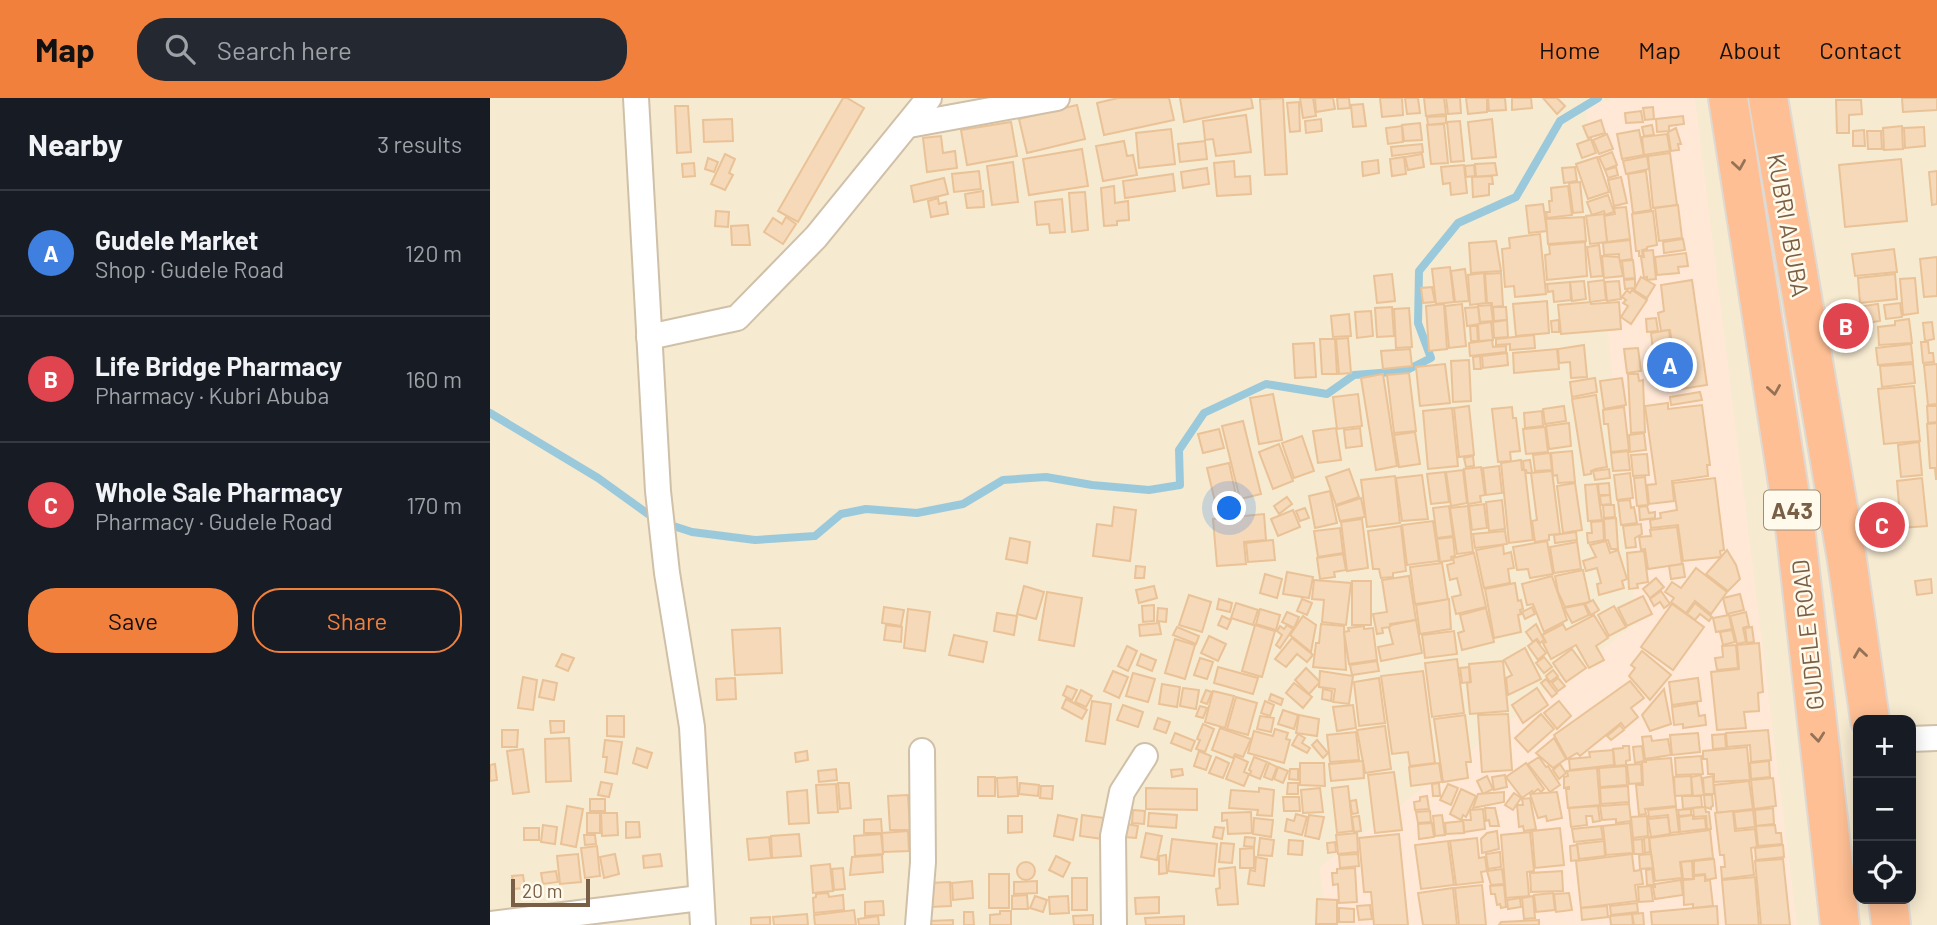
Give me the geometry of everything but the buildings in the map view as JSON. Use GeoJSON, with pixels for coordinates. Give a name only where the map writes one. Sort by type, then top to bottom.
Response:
{"type":"FeatureCollection","features":[{"type":"Feature","properties":{"kind":"highway","name":"GUDELE ROAD"},"geometry":{"type":"LineString","coordinates":[[1728,98],[1796,535],[1840,925]]}},
{"type":"Feature","properties":{"kind":"highway","name":"KUBRI ABUBA"},"geometry":{"type":"LineString","coordinates":[[1768,98],[1832,475]]}},
{"type":"Feature","properties":{"kind":"highway","name":"GUDELE ROAD"},"geometry":{"type":"LineString","coordinates":[[1832,475],[1869,715]]}},
{"type":"Feature","properties":{"kind":"highway"},"geometry":{"type":"LineString","coordinates":[[1889,904],[1891,925]]}},
{"type":"Feature","properties":{"kind":"street"},"geometry":{"type":"LineString","coordinates":[[636,98],[661,522],[692,727],[703,925]]}},
{"type":"Feature","properties":{"kind":"street"},"geometry":{"type":"LineString","coordinates":[[649,337],[737,318],[816,237],[929,98]]}},
{"type":"Feature","properties":{"kind":"street"},"geometry":{"type":"LineString","coordinates":[[909,125],[1057,98]]}},
{"type":"Feature","properties":{"kind":"street"},"geometry":{"type":"LineString","coordinates":[[1916,739],[1937,738]]}},
{"type":"Feature","properties":{"kind":"street"},"geometry":{"type":"LineString","coordinates":[[918,925],[923,862],[922,751]]}},
{"type":"Feature","properties":{"kind":"street"},"geometry":{"type":"LineString","coordinates":[[1114,925],[1113,836],[1122,792],[1145,756]]}},
{"type":"Feature","properties":{"kind":"street"},"geometry":{"type":"LineString","coordinates":[[490,924],[700,898]]}},
{"type":"Feature","properties":{"kind":"shaded area"},"geometry":{"type":"Polygon","coordinates":[[[490,98],[1937,98],[1937,925],[490,925],[490,98]]]}},
{"type":"Feature","properties":{"kind":"shaded area"},"geometry":{"type":"Polygon","coordinates":[[[1615,98],[1695,98],[1797,925],[1328,925],[1319,868],[1636,623],[1586,107],[1615,98]]]}},
{"type":"Feature","properties":{"kind":"waterway"},"geometry":{"type":"LineString","coordinates":[[667,524],[692,532],[755,540],[815,536],[841,514],[866,509],[917,513],[963,504],[1003,480],[1046,477],[1092,485],[1149,490],[1180,485],[1179,450],[1204,413],[1266,384],[1327,394],[1354,375],[1405,371],[1431,358],[1418,323],[1419,271],[1458,223],[1516,197],[1560,121],[1598,98]]}},
{"type":"Feature","properties":{"kind":"waterway"},"geometry":{"type":"LineString","coordinates":[[490,413],[598,478],[655,519]]}},
{"type":"Feature","properties":{"kind":"place","name":"Life Bridge Pharmacy"},"geometry":{"type":"Point","coordinates":[1846,326]}},
{"type":"Feature","properties":{"kind":"place","name":"Gudele Market"},"geometry":{"type":"Point","coordinates":[1670,365]}},
{"type":"Feature","properties":{"kind":"place","name":"Whole Sale Pharmacy"},"geometry":{"type":"Point","coordinates":[1882,525]}}]}
